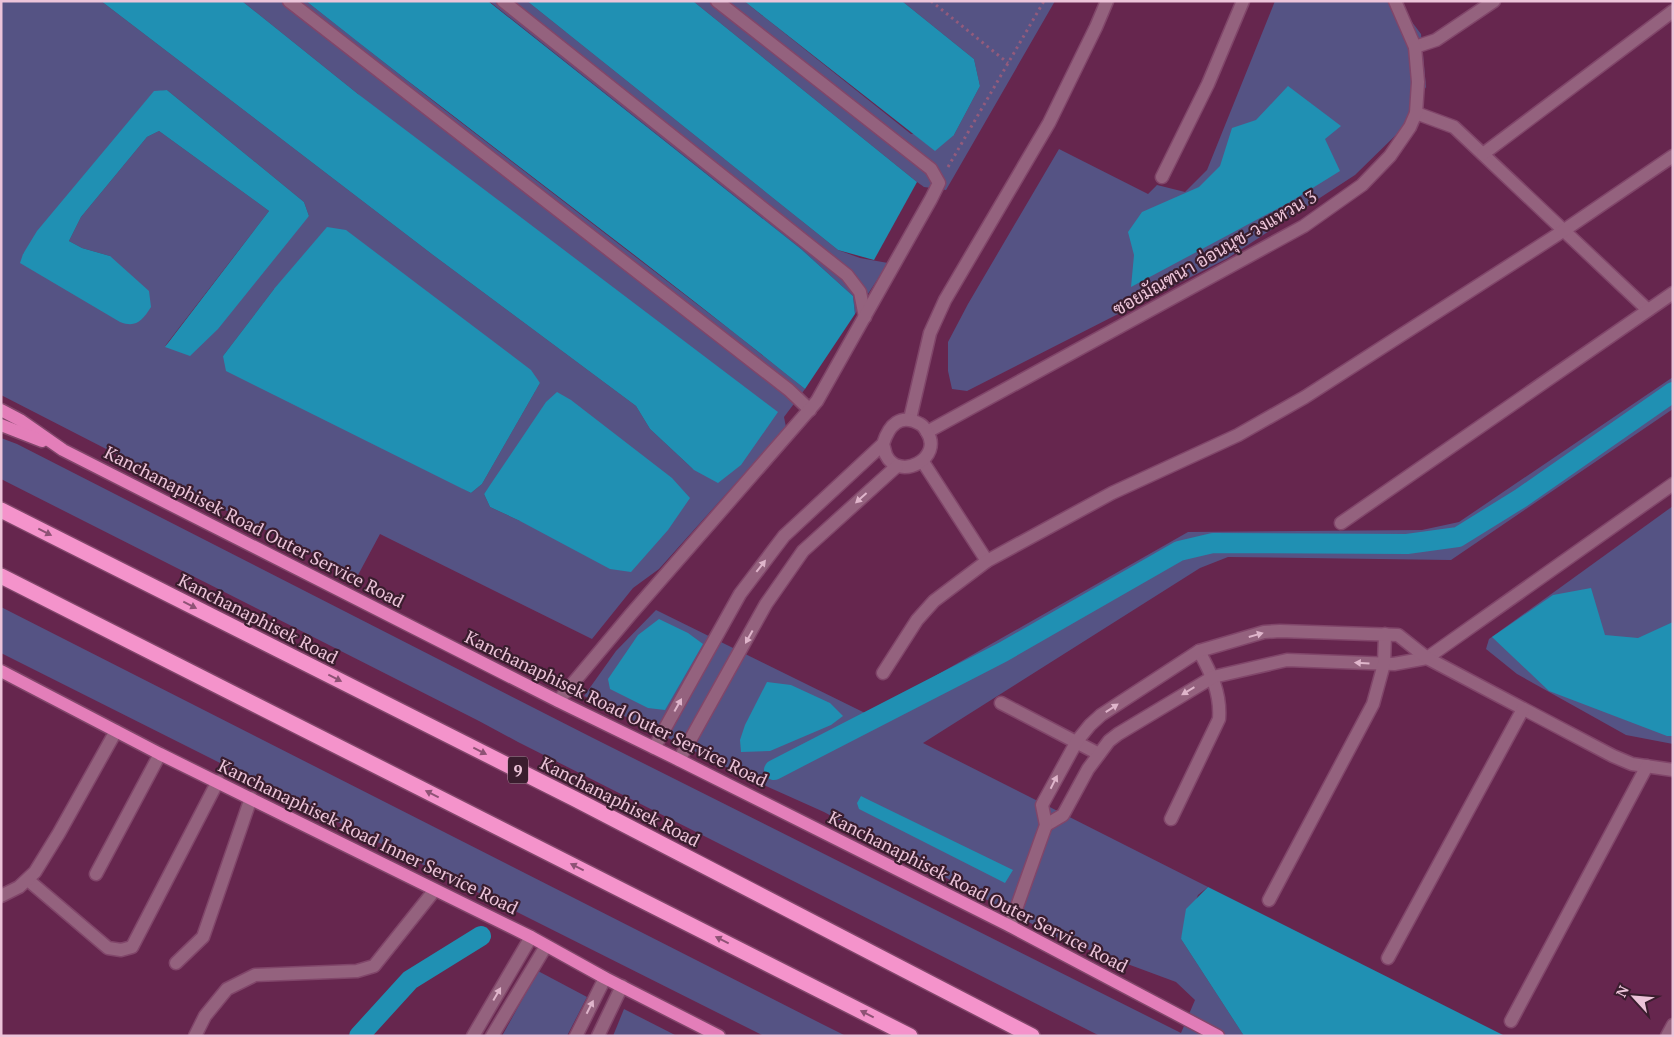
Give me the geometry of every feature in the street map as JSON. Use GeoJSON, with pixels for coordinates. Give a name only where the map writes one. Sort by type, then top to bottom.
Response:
{"type":"FeatureCollection","features":[{"type":"Feature","properties":{"kind":"highway","name":"Kanchanaphisek Road"},"geometry":{"type":"LineString","coordinates":[[1,510],[575,799],[1032,1036]]}},
{"type":"Feature","properties":{"kind":"highway"},"geometry":{"type":"LineString","coordinates":[[1,576],[910,1036]]}},
{"type":"Feature","properties":{"kind":"main road","name":"Kanchanaphisek Road Outer Service Road"},"geometry":{"type":"LineString","coordinates":[[1,410],[20,420],[63,450],[558,702],[679,760],[1010,926],[1218,1036]]}},
{"type":"Feature","properties":{"kind":"main road"},"geometry":{"type":"LineString","coordinates":[[1,425],[63,450]]}},
{"type":"Feature","properties":{"kind":"main road","name":"Kanchanaphisek Road Inner Service Road"},"geometry":{"type":"LineString","coordinates":[[1,671],[160,754],[531,937],[605,978],[719,1036]]}},
{"type":"Feature","properties":{"kind":"street"},"geometry":{"type":"LineString","coordinates":[[288,1],[789,390],[810,410]]}},
{"type":"Feature","properties":{"kind":"street"},"geometry":{"type":"LineString","coordinates":[[503,1],[847,275],[860,292],[865,317]]}},
{"type":"Feature","properties":{"kind":"street"},"geometry":{"type":"LineString","coordinates":[[558,702],[631,614],[817,401],[939,182],[932,170],[717,1]]}},
{"type":"Feature","properties":{"kind":"street"},"geometry":{"type":"LineString","coordinates":[[910,420],[930,333],[945,300],[1049,123],[1107,1]]}},
{"type":"Feature","properties":{"kind":"street"},"geometry":{"type":"LineString","coordinates":[[1162,177],[1208,84],[1243,1]]}},
{"type":"Feature","properties":{"kind":"street","name":"ซอยมัณฑนา อ่อนนุช-วงแหวน 3"},"geometry":{"type":"LineString","coordinates":[[927,432],[1304,226],[1362,185],[1390,156],[1410,127],[1416,113],[1418,82],[1416,46],[1395,1]]}},
{"type":"Feature","properties":{"kind":"street"},"geometry":{"type":"LineString","coordinates":[[1416,46],[1436,40],[1494,1]]}},
{"type":"Feature","properties":{"kind":"street"},"geometry":{"type":"LineString","coordinates":[[1482,154],[1673,11]]}},
{"type":"Feature","properties":{"kind":"street"},"geometry":{"type":"LineString","coordinates":[[1416,113],[1454,127],[1562,231],[1648,310]]}},
{"type":"Feature","properties":{"kind":"street"},"geometry":{"type":"LineString","coordinates":[[884,673],[917,620],[934,601],[986,562],[1112,493],[1238,435],[1304,396],[1562,231],[1673,156]]}},
{"type":"Feature","properties":{"kind":"street"},"geometry":{"type":"LineString","coordinates":[[1342,524],[1673,293]]}},
{"type":"Feature","properties":{"kind":"street"},"geometry":{"type":"LineString","coordinates":[[654,748],[740,594],[784,536],[883,444],[887,430],[897,422],[910,420],[923,425],[930,437],[930,450],[923,462],[910,467],[897,466],[887,457],[883,444]]}},
{"type":"Feature","properties":{"kind":"street"},"geometry":{"type":"LineString","coordinates":[[923,462],[986,562]]}},
{"type":"Feature","properties":{"kind":"street"},"geometry":{"type":"LineString","coordinates":[[679,760],[766,604],[804,551],[897,466]]}},
{"type":"Feature","properties":{"kind":"street"},"geometry":{"type":"LineString","coordinates":[[1046,825],[1063,815],[1088,769],[1109,742],[1118,734],[1213,676],[1287,660],[1397,664],[1427,658],[1673,484]]}},
{"type":"Feature","properties":{"kind":"street"},"geometry":{"type":"LineString","coordinates":[[1010,926],[1046,825],[1042,805],[1077,741],[1090,724],[1199,651],[1271,631],[1400,636],[1427,658],[1613,756],[1632,764],[1673,770]]}},
{"type":"Feature","properties":{"kind":"street"},"geometry":{"type":"LineString","coordinates":[[1269,900],[1373,704],[1384,664],[1385,634]]}},
{"type":"Feature","properties":{"kind":"street"},"geometry":{"type":"LineString","coordinates":[[1171,819],[1219,719],[1220,704],[1213,676],[1199,651]]}},
{"type":"Feature","properties":{"kind":"street"},"geometry":{"type":"LineString","coordinates":[[1000,702],[1099,754]]}},
{"type":"Feature","properties":{"kind":"street"},"geometry":{"type":"LineString","coordinates":[[1388,958],[1523,709]]}},
{"type":"Feature","properties":{"kind":"street"},"geometry":{"type":"LineString","coordinates":[[1,896],[28,880],[35,872],[116,731]]}},
{"type":"Feature","properties":{"kind":"street"},"geometry":{"type":"LineString","coordinates":[[96,874],[160,754]]}},
{"type":"Feature","properties":{"kind":"street"},"geometry":{"type":"LineString","coordinates":[[1512,1021],[1647,766]]}},
{"type":"Feature","properties":{"kind":"street"},"geometry":{"type":"LineString","coordinates":[[28,880],[108,948],[121,950],[132,947],[218,782]]}},
{"type":"Feature","properties":{"kind":"street"},"geometry":{"type":"LineString","coordinates":[[176,963],[203,936],[251,798]]}},
{"type":"Feature","properties":{"kind":"street"},"geometry":{"type":"LineString","coordinates":[[194,1036],[205,1016],[227,989],[255,975],[357,971],[374,966],[434,890]]}},
{"type":"Feature","properties":{"kind":"street"},"geometry":{"type":"LineString","coordinates":[[473,1036],[531,937]]}},
{"type":"Feature","properties":{"kind":"street"},"geometry":{"type":"LineString","coordinates":[[492,1036],[546,946]]}},
{"type":"Feature","properties":{"kind":"street"},"geometry":{"type":"LineString","coordinates":[[576,1036],[605,978]]}},
{"type":"Feature","properties":{"kind":"street"},"geometry":{"type":"LineString","coordinates":[[598,1036],[622,986]]}},
{"type":"Feature","properties":{"kind":"street"},"geometry":{"type":"LineString","coordinates":[[1667,1036],[1673,1025]]}},
{"type":"Feature","properties":{"kind":"path"},"geometry":{"type":"LineString","coordinates":[[931,1],[1008,63]]}},
{"type":"Feature","properties":{"kind":"path"},"geometry":{"type":"LineString","coordinates":[[939,182],[1044,1]]}},
{"type":"Feature","properties":{"kind":"shaded area"},"geometry":{"type":"Polygon","coordinates":[[[1,1],[101,1],[433,255],[636,406],[650,429],[694,470],[358,94],[242,1],[306,1],[805,389],[784,417],[786,427],[659,569],[633,588],[592,639],[380,534],[358,575],[225,510],[1,395],[1,1]],[[167,90],[154,92],[23,254],[110,256],[82,248],[69,241],[81,217],[147,137],[159,131],[269,211],[165,346],[309,216],[304,202],[167,90]],[[274,289],[223,356],[471,493],[482,484],[540,383],[274,289]],[[497,477],[484,494],[490,507],[520,521],[497,477]]]}},
{"type":"Feature","properties":{"kind":"shaded area"},"geometry":{"type":"Polygon","coordinates":[[[489,1],[527,1],[838,250],[860,258],[888,263],[855,314],[853,296],[801,249],[489,1]]]}},
{"type":"Feature","properties":{"kind":"shaded area"},"geometry":{"type":"Polygon","coordinates":[[[693,1],[744,1],[911,134],[954,135],[980,86],[974,59],[902,1],[1055,1],[946,190],[924,187],[917,182],[693,1]]]}},
{"type":"Feature","properties":{"kind":"shaded area"},"geometry":{"type":"Polygon","coordinates":[[[1275,1],[1396,1],[1421,34],[1426,87],[1400,131],[1355,175],[1228,258],[967,391],[952,389],[948,371],[948,342],[968,304],[1059,149],[1148,194],[1157,185],[1185,192],[1207,170],[1275,1]]]}},
{"type":"Feature","properties":{"kind":"shaded area"},"geometry":{"type":"Polygon","coordinates":[[[1673,377],[1673,409],[1451,560],[1228,557],[1200,568],[923,743],[1208,887],[1198,895],[1181,939],[1244,1036],[1100,1036],[1,479],[1,438],[17,444],[591,737],[1181,1033],[1195,1000],[1176,982],[1060,939],[824,812],[746,777],[584,696],[616,651],[656,610],[865,713],[907,692],[1188,532],[1422,530],[1459,522],[1673,377]]]}},
{"type":"Feature","properties":{"kind":"shaded area"},"geometry":{"type":"Polygon","coordinates":[[[1673,506],[1673,744],[1626,735],[1517,674],[1486,649],[1489,639],[1673,506]]]}},
{"type":"Feature","properties":{"kind":"shaded area"},"geometry":{"type":"Polygon","coordinates":[[[1,607],[846,1036],[764,1036],[1,653],[1,607]]]}},
{"type":"Feature","properties":{"kind":"shaded area"},"geometry":{"type":"Polygon","coordinates":[[[538,971],[587,997],[567,1036],[502,1036],[538,971]]]}},
{"type":"Feature","properties":{"kind":"shaded area"},"geometry":{"type":"Polygon","coordinates":[[[624,1009],[677,1036],[613,1036],[624,1009]]]}},
{"type":"Feature","properties":{"kind":"water"},"geometry":{"type":"Polygon","coordinates":[[[101,1],[242,1],[358,94],[778,412],[741,465],[718,483],[694,470],[650,429],[636,406],[433,255],[101,1]]]}},
{"type":"Feature","properties":{"kind":"water"},"geometry":{"type":"Polygon","coordinates":[[[306,1],[488,1],[801,249],[853,296],[855,314],[805,389],[681,291],[306,1]]]}},
{"type":"Feature","properties":{"kind":"water"},"geometry":{"type":"Polygon","coordinates":[[[527,1],[693,1],[917,182],[874,260],[838,250],[527,1]]]}},
{"type":"Feature","properties":{"kind":"water"},"geometry":{"type":"Polygon","coordinates":[[[744,1],[902,1],[974,59],[980,86],[954,135],[935,151],[744,1]]]}},
{"type":"Feature","properties":{"kind":"water"},"geometry":{"type":"Polygon","coordinates":[[[1288,86],[1341,126],[1325,139],[1340,171],[1290,202],[1131,287],[1134,255],[1128,232],[1142,212],[1199,187],[1220,166],[1232,128],[1256,120],[1288,86]]]}},
{"type":"Feature","properties":{"kind":"water"},"geometry":{"type":"Polygon","coordinates":[[[167,90],[304,202],[309,216],[218,329],[190,356],[165,347],[269,211],[159,131],[147,137],[81,217],[69,241],[82,248],[110,256],[149,291],[151,307],[145,316],[134,324],[120,322],[20,263],[23,254],[37,231],[154,91],[167,90]]]}},
{"type":"Feature","properties":{"kind":"water"},"geometry":{"type":"Polygon","coordinates":[[[327,227],[346,230],[531,370],[540,383],[482,484],[471,493],[226,371],[223,356],[274,289],[327,227]]]}},
{"type":"Feature","properties":{"kind":"water"},"geometry":{"type":"Polygon","coordinates":[[[557,392],[571,400],[672,478],[690,498],[668,530],[631,572],[610,569],[490,507],[484,494],[546,402],[557,392]]]}},
{"type":"Feature","properties":{"kind":"water"},"geometry":{"type":"Polygon","coordinates":[[[1591,588],[1605,635],[1638,638],[1673,622],[1673,736],[1667,736],[1549,691],[1492,637],[1553,595],[1591,588]]]}},
{"type":"Feature","properties":{"kind":"water"},"geometry":{"type":"Polygon","coordinates":[[[659,619],[688,633],[703,644],[665,710],[648,708],[610,689],[608,679],[638,635],[659,619]]]}},
{"type":"Feature","properties":{"kind":"water"},"geometry":{"type":"Polygon","coordinates":[[[767,682],[791,685],[830,703],[843,716],[831,725],[770,751],[741,752],[740,740],[745,725],[767,682]]]}},
{"type":"Feature","properties":{"kind":"water"},"geometry":{"type":"Polygon","coordinates":[[[861,796],[1013,870],[1005,883],[859,809],[857,803],[861,796]]]}},
{"type":"Feature","properties":{"kind":"water"},"geometry":{"type":"Polygon","coordinates":[[[1208,887],[1505,1036],[1244,1036],[1181,939],[1186,909],[1208,887]]]}},
{"type":"Feature","properties":{"kind":"waterway"},"geometry":{"type":"LineString","coordinates":[[774,770],[1003,652],[1179,551],[1213,543],[1407,544],[1458,537],[1521,498],[1673,392]]}},
{"type":"Feature","properties":{"kind":"waterway"},"geometry":{"type":"LineString","coordinates":[[359,1036],[410,980],[481,936]]}}]}
